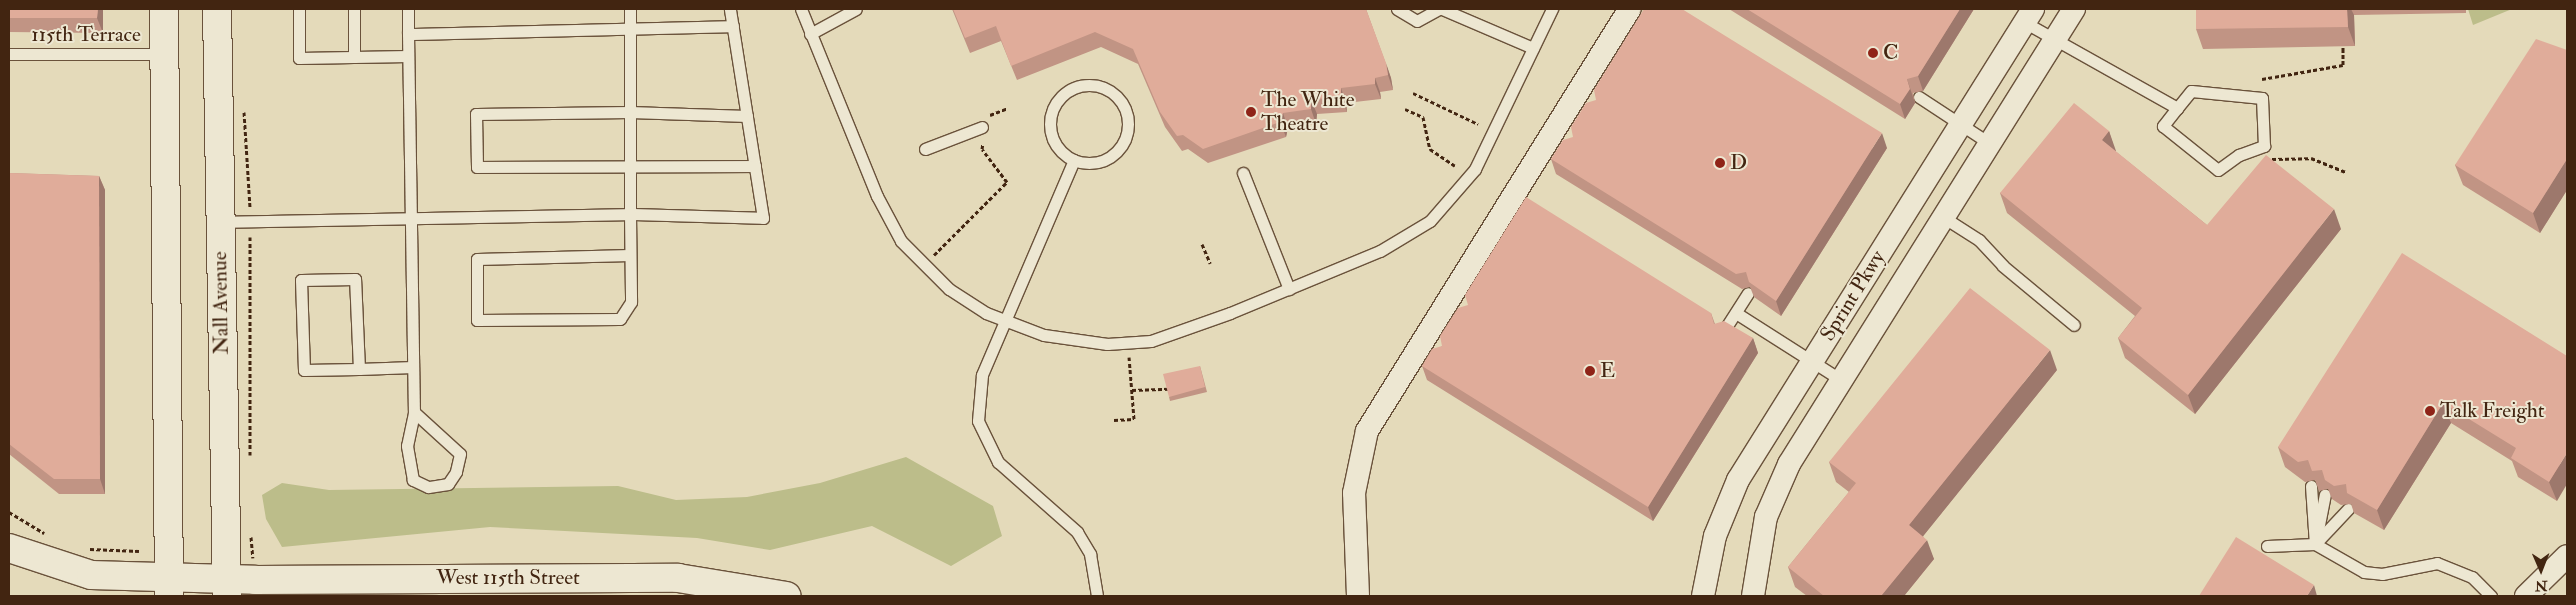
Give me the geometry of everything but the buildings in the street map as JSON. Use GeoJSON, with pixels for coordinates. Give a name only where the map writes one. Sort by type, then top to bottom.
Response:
{"type":"FeatureCollection","features":[{"type":"Feature","properties":{"kind":"main road"},"geometry":{"type":"LineString","coordinates":[[164,9],[169,587]]}},
{"type":"Feature","properties":{"kind":"main road","name":"Nall Avenue"},"geometry":{"type":"LineString","coordinates":[[217,9],[227,588]]}},
{"type":"Feature","properties":{"kind":"main road","name":"West 115th Street"},"geometry":{"type":"LineString","coordinates":[[9,548],[91,575],[169,587],[227,588],[256,580],[678,578],[787,596]]}},
{"type":"Feature","properties":{"kind":"street"},"geometry":{"type":"LineString","coordinates":[[1358,596],[1354,493],[1358,462],[1379,408],[1428,349],[1581,102],[1630,9]]}},
{"type":"Feature","properties":{"kind":"street","name":"Sprint Pkwy"},"geometry":{"type":"LineString","coordinates":[[1754,596],[1759,544],[1777,488],[1841,380],[2074,9]]}},
{"type":"Feature","properties":{"kind":"street","name":"Sprint Pkwy"},"geometry":{"type":"LineString","coordinates":[[1703,596],[1725,509],[1812,361],[2029,16]]}},
{"type":"Feature","properties":{"kind":"street"},"geometry":{"type":"LineString","coordinates":[[2526,596],[2567,556]]}},
{"type":"Feature","properties":{"kind":"lane"},"geometry":{"type":"LineString","coordinates":[[299,9],[299,58],[408,56]]}},
{"type":"Feature","properties":{"kind":"lane"},"geometry":{"type":"LineString","coordinates":[[354,9],[354,57]]}},
{"type":"Feature","properties":{"kind":"lane"},"geometry":{"type":"LineString","coordinates":[[408,9],[414,412],[406,446],[413,480],[428,486],[448,484],[456,472],[460,454],[414,412]]}},
{"type":"Feature","properties":{"kind":"lane"},"geometry":{"type":"LineString","coordinates":[[630,9],[629,164],[632,302],[620,319],[477,320],[477,259],[630,255]]}},
{"type":"Feature","properties":{"kind":"lane"},"geometry":{"type":"LineString","coordinates":[[220,222],[630,214],[763,218],[730,9]]}},
{"type":"Feature","properties":{"kind":"lane"},"geometry":{"type":"LineString","coordinates":[[801,9],[877,196],[901,241],[949,289],[1005,322],[1067,340],[1107,344],[1151,341],[1289,289],[1405,238],[1452,201],[1475,169],[1552,9]]}},
{"type":"Feature","properties":{"kind":"lane"},"geometry":{"type":"LineString","coordinates":[[1397,9],[1417,21],[1431,17],[1440,9],[1533,48]]}},
{"type":"Feature","properties":{"kind":"lane"},"geometry":{"type":"LineString","coordinates":[[810,34],[850,10]]}},
{"type":"Feature","properties":{"kind":"lane"},"geometry":{"type":"LineString","coordinates":[[2029,16],[2054,40],[2177,108]]}},
{"type":"Feature","properties":{"kind":"lane"},"geometry":{"type":"LineString","coordinates":[[408,34],[733,26]]}},
{"type":"Feature","properties":{"kind":"lane","name":"115th Terrace"},"geometry":{"type":"LineString","coordinates":[[9,54],[164,54]]}},
{"type":"Feature","properties":{"kind":"lane"},"geometry":{"type":"LineString","coordinates":[[1075,88],[1105,89],[1116,96],[1128,120],[1122,146],[1100,162],[1074,160],[1055,144],[1050,120],[1053,108],[1075,88]]}},
{"type":"Feature","properties":{"kind":"lane"},"geometry":{"type":"LineString","coordinates":[[2191,91],[2262,98],[2264,146],[2239,154],[2218,170],[2163,126],[2177,108],[2191,91]]}},
{"type":"Feature","properties":{"kind":"lane"},"geometry":{"type":"LineString","coordinates":[[1919,97],[1989,143]]}},
{"type":"Feature","properties":{"kind":"lane"},"geometry":{"type":"LineString","coordinates":[[747,116],[630,112],[476,114],[477,167],[629,164],[755,166]]}},
{"type":"Feature","properties":{"kind":"lane"},"geometry":{"type":"LineString","coordinates":[[925,150],[985,127]]}},
{"type":"Feature","properties":{"kind":"lane"},"geometry":{"type":"LineString","coordinates":[[1074,160],[982,376],[978,421],[998,462],[1077,532],[1090,554],[1097,596]]}},
{"type":"Feature","properties":{"kind":"lane"},"geometry":{"type":"LineString","coordinates":[[1244,173],[1289,289]]}},
{"type":"Feature","properties":{"kind":"lane"},"geometry":{"type":"LineString","coordinates":[[1943,217],[1979,240],[2002,266],[2074,325]]}},
{"type":"Feature","properties":{"kind":"lane"},"geometry":{"type":"LineString","coordinates":[[359,369],[355,279],[300,280],[304,370],[359,369],[413,367]]}},
{"type":"Feature","properties":{"kind":"lane"},"geometry":{"type":"LineString","coordinates":[[1723,332],[1748,293]]}},
{"type":"Feature","properties":{"kind":"lane"},"geometry":{"type":"LineString","coordinates":[[1736,313],[1841,380]]}},
{"type":"Feature","properties":{"kind":"lane"},"geometry":{"type":"LineString","coordinates":[[2311,486],[2315,544]]}},
{"type":"Feature","properties":{"kind":"lane"},"geometry":{"type":"LineString","coordinates":[[2315,544],[2325,495]]}},
{"type":"Feature","properties":{"kind":"lane"},"geometry":{"type":"LineString","coordinates":[[2315,544],[2348,509]]}},
{"type":"Feature","properties":{"kind":"lane"},"geometry":{"type":"LineString","coordinates":[[2267,546],[2315,544],[2364,572],[2382,574],[2417,564],[2455,567],[2491,596]]}},
{"type":"Feature","properties":{"kind":"path"},"geometry":{"type":"LineString","coordinates":[[2262,79],[2343,65],[2343,46]]}},
{"type":"Feature","properties":{"kind":"path"},"geometry":{"type":"LineString","coordinates":[[1413,93],[1478,124]]}},
{"type":"Feature","properties":{"kind":"path"},"geometry":{"type":"LineString","coordinates":[[243,103],[250,221],[250,460]]}},
{"type":"Feature","properties":{"kind":"path"},"geometry":{"type":"LineString","coordinates":[[917,258],[932,257],[1007,182],[982,149],[985,127],[990,114],[1008,108]]}},
{"type":"Feature","properties":{"kind":"path"},"geometry":{"type":"LineString","coordinates":[[1405,109],[1423,117],[1430,149],[1455,166]]}},
{"type":"Feature","properties":{"kind":"path"},"geometry":{"type":"LineString","coordinates":[[2263,162],[2311,158],[2346,172]]}},
{"type":"Feature","properties":{"kind":"path"},"geometry":{"type":"LineString","coordinates":[[1202,244],[1210,263]]}},
{"type":"Feature","properties":{"kind":"path"},"geometry":{"type":"LineString","coordinates":[[1114,420],[1134,419],[1129,354]]}},
{"type":"Feature","properties":{"kind":"path"},"geometry":{"type":"LineString","coordinates":[[1132,390],[1176,387]]}},
{"type":"Feature","properties":{"kind":"path"},"geometry":{"type":"LineString","coordinates":[[9,512],[47,534]]}},
{"type":"Feature","properties":{"kind":"path"},"geometry":{"type":"LineString","coordinates":[[251,533],[256,580]]}},
{"type":"Feature","properties":{"kind":"path"},"geometry":{"type":"LineString","coordinates":[[82,546],[140,552]]}},
{"type":"Feature","properties":{"kind":"green space"},"geometry":{"type":"Polygon","coordinates":[[[2468,9],[2512,9],[2473,25],[2468,9]]]}},
{"type":"Feature","properties":{"kind":"green space"},"geometry":{"type":"Polygon","coordinates":[[[906,457],[993,506],[1002,536],[951,566],[872,526],[770,550],[697,538],[490,527],[282,547],[266,519],[262,495],[282,483],[329,490],[618,486],[676,500],[747,497],[820,483],[906,457]]]}},
{"type":"Feature","properties":{"kind":"place","name":"C"},"geometry":{"type":"Point","coordinates":[1873,53]}},
{"type":"Feature","properties":{"kind":"place","name":"The White Theatre"},"geometry":{"type":"Point","coordinates":[1251,112]}},
{"type":"Feature","properties":{"kind":"place","name":"D"},"geometry":{"type":"Point","coordinates":[1720,163]}},
{"type":"Feature","properties":{"kind":"place","name":"E"},"geometry":{"type":"Point","coordinates":[1590,371]}},
{"type":"Feature","properties":{"kind":"place","name":"Talk Freight"},"geometry":{"type":"Point","coordinates":[2430,411]}}]}
